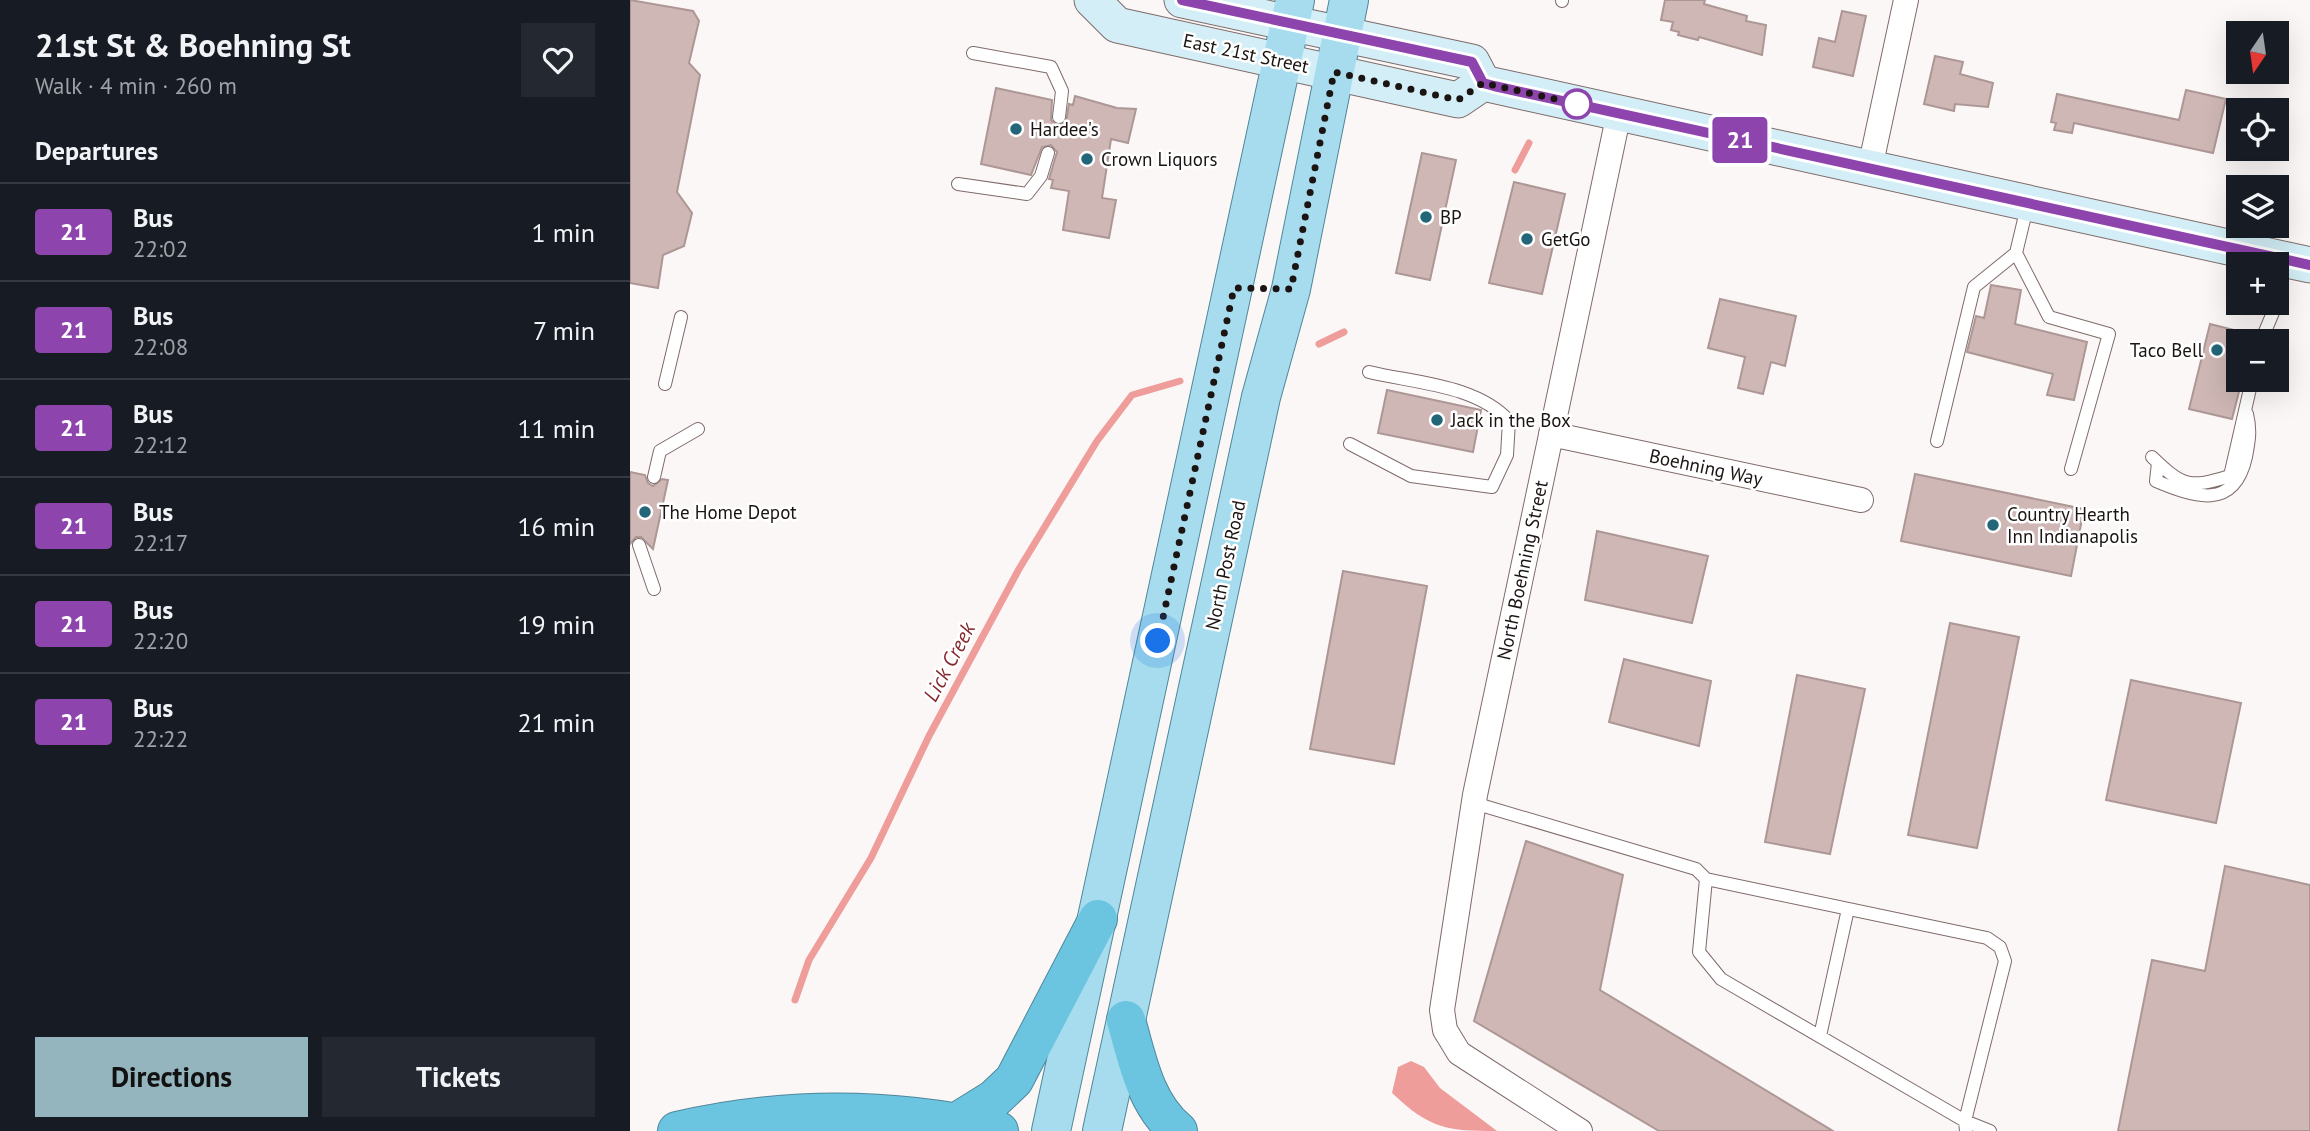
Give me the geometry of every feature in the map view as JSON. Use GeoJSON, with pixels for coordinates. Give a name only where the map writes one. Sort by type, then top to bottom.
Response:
{"type":"FeatureCollection","features":[{"type":"Feature","properties":{"kind":"highway"},"geometry":{"type":"LineString","coordinates":[[957,1122],[995,1099],[1014,1080],[1098,919]]}},
{"type":"Feature","properties":{"kind":"highway"},"geometry":{"type":"LineString","coordinates":[[1126,1020],[1151,1097],[1167,1122],[1178,1131]]}},
{"type":"Feature","properties":{"kind":"highway"},"geometry":{"type":"LineString","coordinates":[[677,1131],[792,1113],[867,1112],[957,1122],[999,1131]]}},
{"type":"Feature","properties":{"kind":"main road","name":"East 21st Street"},"geometry":{"type":"LineString","coordinates":[[1095,0],[1117,25],[1458,100],[1483,83],[1472,62],[1345,17],[1182,0]]}},
{"type":"Feature","properties":{"kind":"main road"},"geometry":{"type":"LineString","coordinates":[[1051,1131],[1293,12]]}},
{"type":"Feature","properties":{"kind":"main road","name":"North Post Road"},"geometry":{"type":"LineString","coordinates":[[1102,1131],[1261,397],[1291,289],[1345,17]]}},
{"type":"Feature","properties":{"kind":"main road"},"geometry":{"type":"LineString","coordinates":[[1483,83],[2310,265]]}},
{"type":"Feature","properties":{"kind":"main road"},"geometry":{"type":"LineString","coordinates":[[1234,288],[1291,289]]}},
{"type":"Feature","properties":{"kind":"street"},"geometry":{"type":"LineString","coordinates":[[1870,168],[1906,0]]}},
{"type":"Feature","properties":{"kind":"street","name":"North Boehning Street"},"geometry":{"type":"LineString","coordinates":[[1580,1131],[1471,1063],[1455,1049],[1445,1030],[1442,1005],[1474,803],[1619,113]]}},
{"type":"Feature","properties":{"kind":"street","name":"Boehning Way"},"geometry":{"type":"LineString","coordinates":[[1551,434],[1861,500]]}},
{"type":"Feature","properties":{"kind":"lane"},"geometry":{"type":"LineString","coordinates":[[973,53],[1051,67],[1062,91],[1059,117]]}},
{"type":"Feature","properties":{"kind":"lane"},"geometry":{"type":"LineString","coordinates":[[958,184],[1027,194],[1041,176],[1048,153]]}},
{"type":"Feature","properties":{"kind":"lane"},"geometry":{"type":"LineString","coordinates":[[1937,441],[1974,287],[2016,253],[2028,203]]}},
{"type":"Feature","properties":{"kind":"lane"},"geometry":{"type":"LineString","coordinates":[[2016,253],[2049,317],[2109,334],[2071,469]]}},
{"type":"Feature","properties":{"kind":"lane"},"geometry":{"type":"LineString","coordinates":[[665,384],[681,317]]}},
{"type":"Feature","properties":{"kind":"lane"},"geometry":{"type":"LineString","coordinates":[[1350,444],[1411,476],[1492,487],[1507,455],[1510,421],[1496,407],[1471,396],[1369,372]]}},
{"type":"Feature","properties":{"kind":"lane"},"geometry":{"type":"LineString","coordinates":[[2155,460],[2176,481],[2206,484],[2230,477],[2250,392]]}},
{"type":"Feature","properties":{"kind":"lane"},"geometry":{"type":"LineString","coordinates":[[654,477],[660,451],[698,429]]}},
{"type":"Feature","properties":{"kind":"lane"},"geometry":{"type":"LineString","coordinates":[[639,545],[654,589]]}},
{"type":"Feature","properties":{"kind":"lane"},"geometry":{"type":"LineString","coordinates":[[1474,803],[1696,869],[1706,879],[1987,938],[2000,947],[2005,961],[1965,1126]]}},
{"type":"Feature","properties":{"kind":"lane"},"geometry":{"type":"LineString","coordinates":[[1706,879],[1699,951],[1721,979],[1965,1126],[1990,1131]]}},
{"type":"Feature","properties":{"kind":"lane"},"geometry":{"type":"LineString","coordinates":[[1819,1036],[1848,909]]}},
{"type":"Feature","properties":{"kind":"shaded area"},"geometry":{"type":"Polygon","coordinates":[[[1411,1061],[1424,1067],[1440,1088],[1497,1131],[1440,1126],[1405,1105],[1392,1093],[1398,1067],[1411,1061]]]}},
{"type":"Feature","properties":{"kind":"building"},"geometry":{"type":"Polygon","coordinates":[[[630,0],[693,11],[699,21],[689,63],[700,75],[677,192],[692,213],[684,246],[663,255],[658,288],[630,283],[630,0]]]}},
{"type":"Feature","properties":{"kind":"building"},"geometry":{"type":"Polygon","coordinates":[[[1665,0],[1705,0],[1704,4],[1747,16],[1746,21],[1766,25],[1762,55],[1699,37],[1698,40],[1678,35],[1679,32],[1671,30],[1673,22],[1661,20],[1665,0]]]}},
{"type":"Feature","properties":{"kind":"building"},"geometry":{"type":"Polygon","coordinates":[[[1842,11],[1866,16],[1853,76],[1813,67],[1819,38],[1835,42],[1842,11]]]}},
{"type":"Feature","properties":{"kind":"building"},"geometry":{"type":"Polygon","coordinates":[[[1935,56],[1963,62],[1960,74],[1993,83],[1988,107],[1955,104],[1954,111],[1924,104],[1935,56]]]}},
{"type":"Feature","properties":{"kind":"building"},"geometry":{"type":"Polygon","coordinates":[[[996,88],[1052,100],[1051,120],[1057,126],[1066,122],[1069,104],[1073,105],[1075,96],[1117,108],[1136,109],[1128,143],[1111,139],[1102,198],[1116,200],[1109,238],[1063,230],[1069,191],[1051,188],[1053,180],[1049,179],[1057,152],[1051,145],[1042,147],[1031,175],[981,164],[996,88]]]}},
{"type":"Feature","properties":{"kind":"building"},"geometry":{"type":"Polygon","coordinates":[[[2186,90],[2226,99],[2213,153],[2074,123],[2072,133],[2054,130],[2056,123],[2051,122],[2057,94],[2179,120],[2186,90]]]}},
{"type":"Feature","properties":{"kind":"building","name":"BP"},"geometry":{"type":"Polygon","coordinates":[[[1422,153],[1456,160],[1430,280],[1396,273],[1422,153]]]}},
{"type":"Feature","properties":{"kind":"building","name":"GetGo"},"geometry":{"type":"Polygon","coordinates":[[[1514,182],[1565,194],[1542,294],[1489,283],[1514,182]]]}},
{"type":"Feature","properties":{"kind":"building"},"geometry":{"type":"Polygon","coordinates":[[[1991,285],[2021,290],[2015,324],[2087,342],[2074,400],[2047,395],[2053,374],[1967,352],[1976,316],[1984,318],[1991,285]]]}},
{"type":"Feature","properties":{"kind":"building"},"geometry":{"type":"Polygon","coordinates":[[[1720,299],[1796,316],[1785,366],[1771,362],[1763,394],[1738,388],[1745,357],[1708,348],[1720,299]]]}},
{"type":"Feature","properties":{"kind":"building"},"geometry":{"type":"Polygon","coordinates":[[[2210,324],[2230,329],[2226,329],[2226,392],[2239,392],[2232,419],[2189,409],[2210,324]]]}},
{"type":"Feature","properties":{"kind":"building"},"geometry":{"type":"Polygon","coordinates":[[[1387,390],[1481,410],[1473,452],[1378,433],[1387,390]]]}},
{"type":"Feature","properties":{"kind":"building","name":"The Home Depot"},"geometry":{"type":"Polygon","coordinates":[[[630,472],[645,475],[648,483],[653,486],[662,479],[668,480],[653,549],[641,537],[636,537],[630,544],[630,472]]]}},
{"type":"Feature","properties":{"kind":"building","name":"Country Hearth Inn Indianapolis"},"geometry":{"type":"Polygon","coordinates":[[[1915,474],[2084,509],[2071,576],[1901,541],[1915,474]]]}},
{"type":"Feature","properties":{"kind":"building"},"geometry":{"type":"Polygon","coordinates":[[[1597,531],[1708,556],[1692,623],[1585,600],[1597,531]]]}},
{"type":"Feature","properties":{"kind":"building"},"geometry":{"type":"Polygon","coordinates":[[[1343,571],[1427,586],[1394,764],[1310,749],[1343,571]]]}},
{"type":"Feature","properties":{"kind":"building"},"geometry":{"type":"Polygon","coordinates":[[[1950,623],[2019,637],[1977,848],[1908,835],[1950,623]]]}},
{"type":"Feature","properties":{"kind":"building"},"geometry":{"type":"Polygon","coordinates":[[[1624,659],[1711,681],[1699,746],[1609,722],[1624,659]]]}},
{"type":"Feature","properties":{"kind":"building"},"geometry":{"type":"Polygon","coordinates":[[[1797,675],[1865,689],[1830,854],[1765,842],[1797,675]]]}},
{"type":"Feature","properties":{"kind":"building"},"geometry":{"type":"Polygon","coordinates":[[[2131,680],[2241,703],[2216,823],[2106,800],[2131,680]]]}},
{"type":"Feature","properties":{"kind":"building"},"geometry":{"type":"Polygon","coordinates":[[[1526,841],[1623,875],[1600,990],[1833,1131],[1659,1131],[1474,1021],[1526,841]]]}},
{"type":"Feature","properties":{"kind":"building"},"geometry":{"type":"Polygon","coordinates":[[[2225,866],[2310,885],[2310,1131],[2118,1131],[2152,960],[2205,971],[2225,866]]]}},
{"type":"Feature","properties":{"kind":"waterway","name":"Lick Creek"},"geometry":{"type":"LineString","coordinates":[[1515,170],[1529,143]]}},
{"type":"Feature","properties":{"kind":"waterway","name":"Lick Creek"},"geometry":{"type":"LineString","coordinates":[[1319,344],[1344,332]]}},
{"type":"Feature","properties":{"kind":"waterway","name":"Lick Creek"},"geometry":{"type":"LineString","coordinates":[[795,1000],[809,960],[871,858],[929,736],[1019,569],[1097,441],[1132,395],[1180,381]]}},
{"type":"Feature","properties":{"kind":"bus line","name":"21"},"geometry":{"type":"LineString","coordinates":[[1182,0],[1472,62],[1483,83],[1494,86],[2310,265]]}},
{"type":"Feature","properties":{"kind":"place","name":"Hardee's"},"geometry":{"type":"Point","coordinates":[1016,129]}},
{"type":"Feature","properties":{"kind":"place","name":"Crown Liquors"},"geometry":{"type":"Point","coordinates":[1087,159]}},
{"type":"Feature","properties":{"kind":"place","name":"BP"},"geometry":{"type":"Point","coordinates":[1426,217]}},
{"type":"Feature","properties":{"kind":"place","name":"GetGo"},"geometry":{"type":"Point","coordinates":[1527,239]}},
{"type":"Feature","properties":{"kind":"place","name":"Taco Bell"},"geometry":{"type":"Point","coordinates":[2217,350]}},
{"type":"Feature","properties":{"kind":"place","name":"Jack in the Box"},"geometry":{"type":"Point","coordinates":[1437,420]}},
{"type":"Feature","properties":{"kind":"place","name":"The Home Depot"},"geometry":{"type":"Point","coordinates":[645,512]}},
{"type":"Feature","properties":{"kind":"place","name":"Country Hearth Inn Indianapolis"},"geometry":{"type":"Point","coordinates":[1993,525]}},
{"type":"Feature","properties":{"kind":"route"},"geometry":{"type":"LineString","coordinates":[[1158,641],[1234,288],[1291,289],[1334,72],[1458,100],[1483,83],[1577,104]]}}]}
